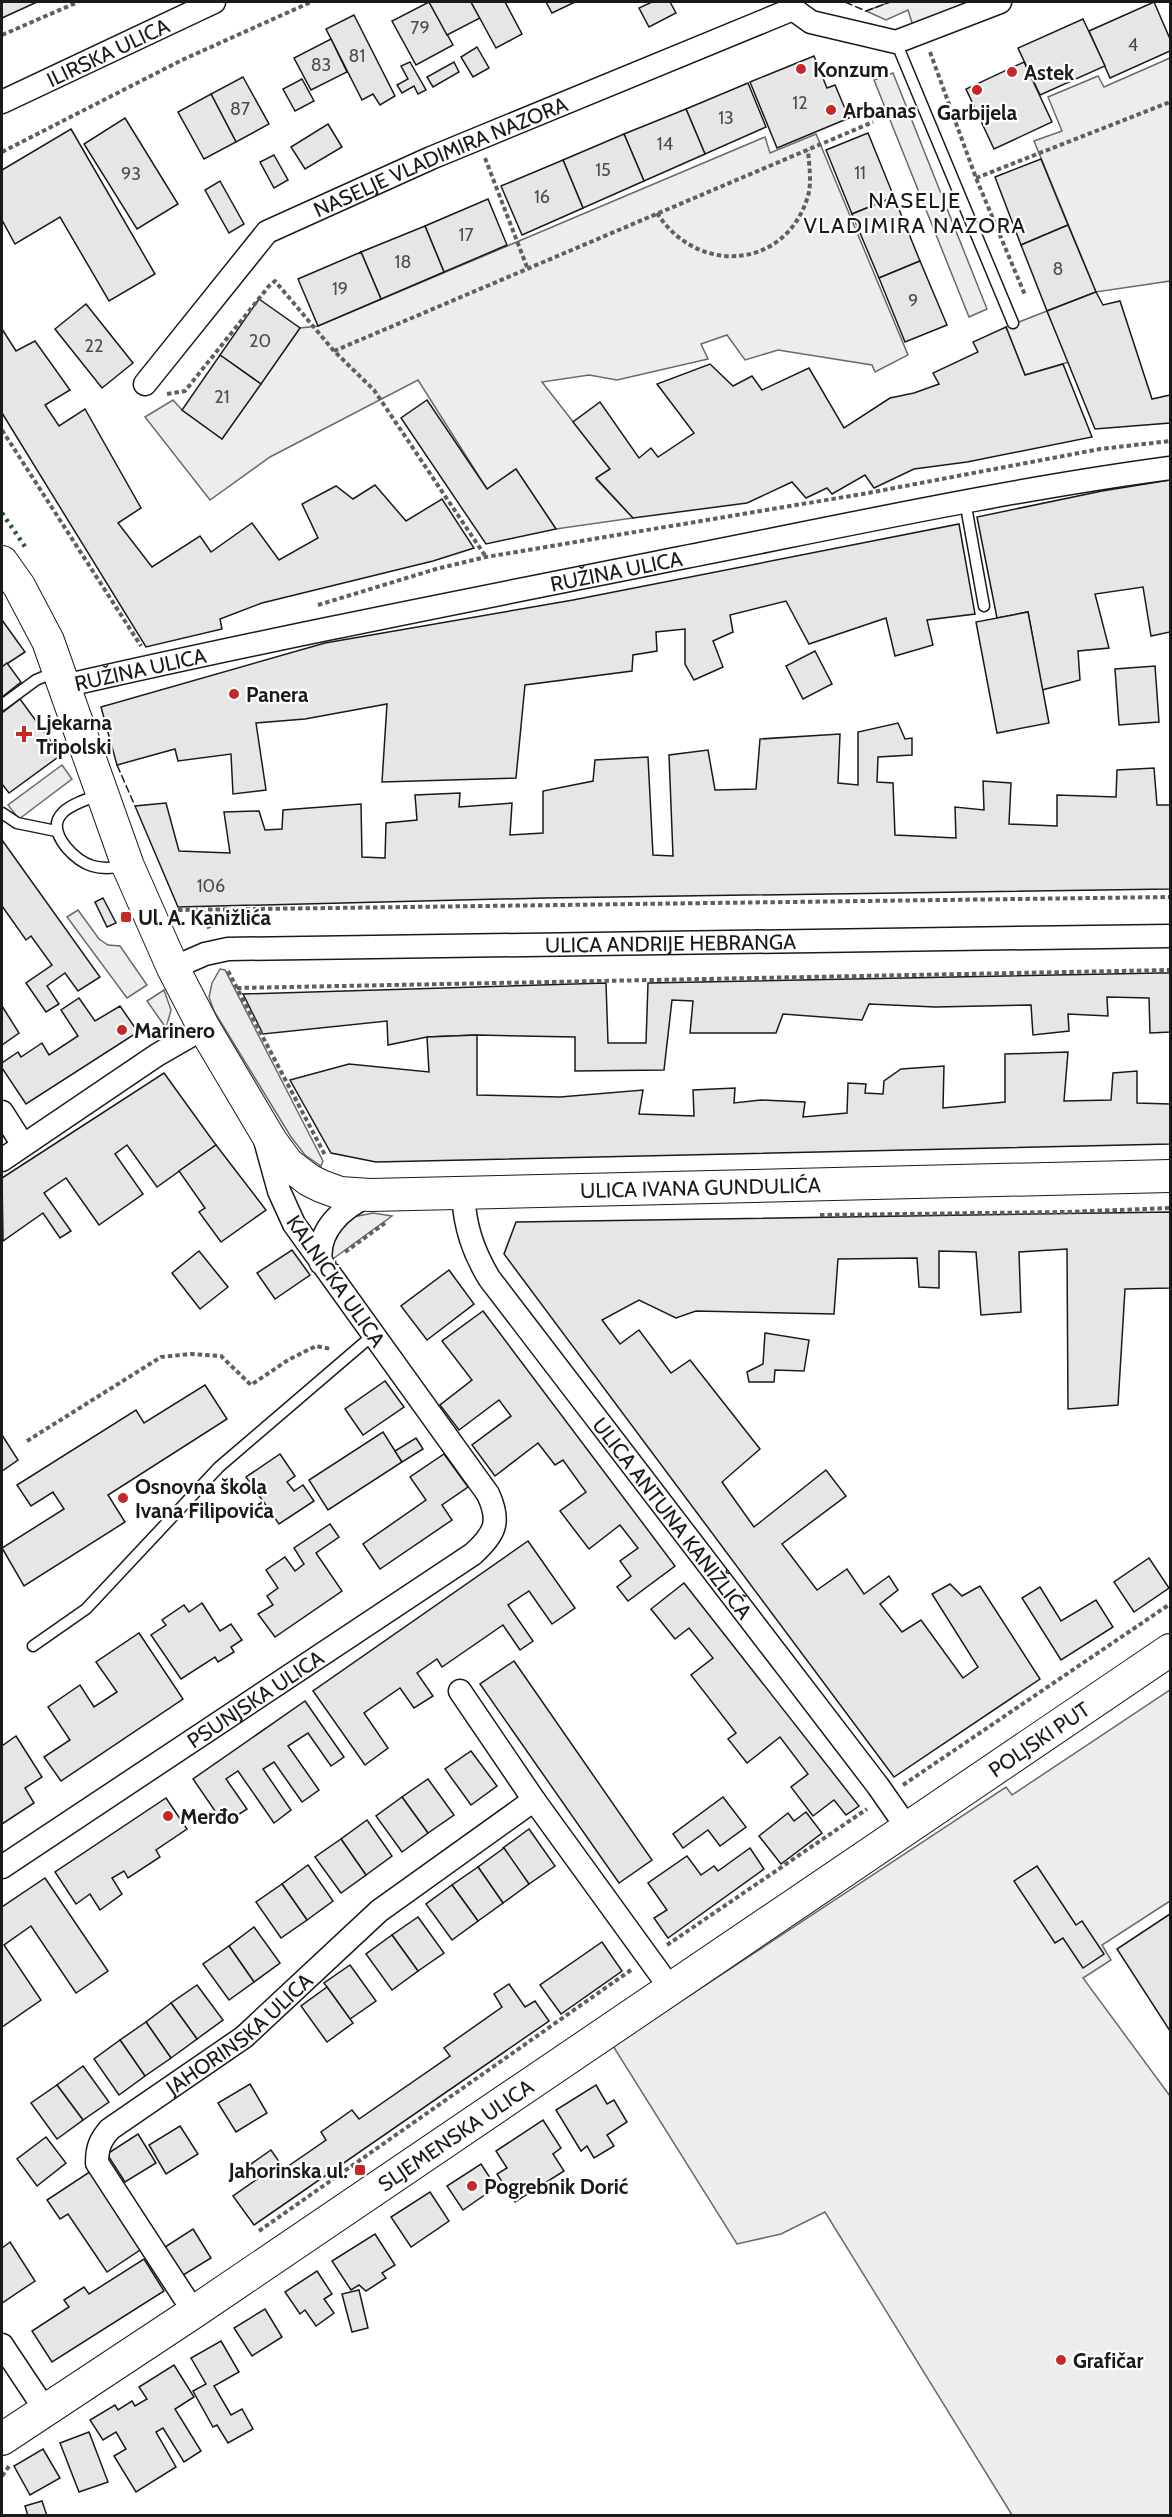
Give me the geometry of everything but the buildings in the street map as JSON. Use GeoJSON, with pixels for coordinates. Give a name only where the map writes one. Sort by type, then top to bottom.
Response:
{"type":"FeatureCollection","features":[{"type":"Feature","properties":{"kind":"main road"},"geometry":{"type":"LineString","coordinates":[[2,562],[39,621],[102,794]]}},
{"type":"Feature","properties":{"kind":"main road","name":"KALNIČKA ULICA"},"geometry":{"type":"LineString","coordinates":[[102,794],[128,866],[173,968],[204,1028],[261,1124]]}},
{"type":"Feature","properties":{"kind":"main road","name":"ULICA IVANA GUNDULIĆA"},"geometry":{"type":"LineString","coordinates":[[261,1124],[280,1154],[309,1180],[340,1193],[370,1196],[1170,1176]]}},
{"type":"Feature","properties":{"kind":"main road","name":"POLJSKI PUT"},"geometry":{"type":"LineString","coordinates":[[908,1829],[1170,1650]]}},
{"type":"Feature","properties":{"kind":"main road","name":"SLJEMENSKA ULICA"},"geometry":{"type":"LineString","coordinates":[[2,2439],[194,2312],[908,1829]]}},
{"type":"Feature","properties":{"kind":"street","name":"ILIRSKA ULICA"},"geometry":{"type":"LineString","coordinates":[[2,102],[214,2]]}},
{"type":"Feature","properties":{"kind":"street"},"geometry":{"type":"LineString","coordinates":[[896,42],[1000,2]]}},
{"type":"Feature","properties":{"kind":"street","name":"NASELJE VLADIMIRA NAZORA"},"geometry":{"type":"LineString","coordinates":[[145,384],[267,232],[791,5],[811,22],[896,42]]}},
{"type":"Feature","properties":{"kind":"street","name":"RUŽINA ULICA"},"geometry":{"type":"LineString","coordinates":[[61,678],[435,607],[965,501],[1170,468]]}},
{"type":"Feature","properties":{"kind":"street","name":"ULICA ANDRIJE HEBRANGA"},"geometry":{"type":"LineString","coordinates":[[173,968],[228,949],[1170,936]]}},
{"type":"Feature","properties":{"kind":"street"},"geometry":{"type":"LineString","coordinates":[[2,1160],[157,1054],[204,1028]]}},
{"type":"Feature","properties":{"kind":"street"},"geometry":{"type":"LineString","coordinates":[[2,1112],[23,1145]]}},
{"type":"Feature","properties":{"kind":"street","name":"KALNIČKA ULICA"},"geometry":{"type":"LineString","coordinates":[[261,1124],[273,1172],[287,1211],[322,1265],[488,1494],[496,1518]]}},
{"type":"Feature","properties":{"kind":"street","name":"ULICA ANTUNA KANIŽLIĆA"},"geometry":{"type":"LineString","coordinates":[[463,1195],[464,1219],[470,1243],[489,1278],[908,1829]]}},
{"type":"Feature","properties":{"kind":"street"},"geometry":{"type":"LineString","coordinates":[[322,1265],[321,1244],[331,1224],[349,1206],[370,1196]]}},
{"type":"Feature","properties":{"kind":"street","name":"PSUNJSKA ULICA"},"geometry":{"type":"LineString","coordinates":[[2,1867],[473,1554],[492,1534],[496,1518]]}},
{"type":"Feature","properties":{"kind":"street"},"geometry":{"type":"LineString","coordinates":[[460,1691],[534,1800],[670,1989]]}},
{"type":"Feature","properties":{"kind":"street","name":"JAHORINSKA ULICA"},"geometry":{"type":"LineString","coordinates":[[194,2312],[97,2163],[97,2149],[102,2137],[110,2129],[244,2037],[379,1911],[534,1800]]}},
{"type":"Feature","properties":{"kind":"street"},"geometry":{"type":"LineString","coordinates":[[2,2345],[46,2411]]}},
{"type":"Feature","properties":{"kind":"lane"},"geometry":{"type":"LineString","coordinates":[[896,42],[1013,323]]}},
{"type":"Feature","properties":{"kind":"lane"},"geometry":{"type":"LineString","coordinates":[[965,501],[984,606]]}},
{"type":"Feature","properties":{"kind":"lane"},"geometry":{"type":"LineString","coordinates":[[2,705],[36,680],[61,678]]}},
{"type":"Feature","properties":{"kind":"lane"},"geometry":{"type":"LineString","coordinates":[[102,794],[78,802],[68,809],[56,824],[56,831],[70,850],[88,866],[112,869],[128,866]]}},
{"type":"Feature","properties":{"kind":"lane"},"geometry":{"type":"LineString","coordinates":[[2,813],[17,823],[56,831]]}},
{"type":"Feature","properties":{"kind":"lane"},"geometry":{"type":"LineString","coordinates":[[33,1646],[86,1609],[219,1467],[373,1335]]}},
{"type":"Feature","properties":{"kind":"path"},"geometry":{"type":"LineString","coordinates":[[2,35],[78,2]]}},
{"type":"Feature","properties":{"kind":"path"},"geometry":{"type":"LineString","coordinates":[[2,152],[182,60],[311,2]]}},
{"type":"Feature","properties":{"kind":"path"},"geometry":{"type":"LineString","coordinates":[[930,51],[976,178],[1025,295]]}},
{"type":"Feature","properties":{"kind":"path"},"geometry":{"type":"LineString","coordinates":[[976,178],[1170,102]]}},
{"type":"Feature","properties":{"kind":"path"},"geometry":{"type":"LineString","coordinates":[[334,351],[527,267],[873,122]]}},
{"type":"Feature","properties":{"kind":"path"},"geometry":{"type":"LineString","coordinates":[[478,139],[527,267]]}},
{"type":"Feature","properties":{"kind":"path"},"geometry":{"type":"LineString","coordinates":[[657,213],[664,224],[679,238],[699,249],[740,258],[769,249],[789,233],[802,212],[809,194],[808,149]]}},
{"type":"Feature","properties":{"kind":"path"},"geometry":{"type":"LineString","coordinates":[[145,384],[162,395],[184,391],[269,285],[275,281],[334,351],[374,390],[486,557]]}},
{"type":"Feature","properties":{"kind":"path"},"geometry":{"type":"LineString","coordinates":[[2,430],[145,652]]}},
{"type":"Feature","properties":{"kind":"path"},"geometry":{"type":"LineString","coordinates":[[317,605],[436,569],[486,557],[868,493],[1100,448],[1170,441]]}},
{"type":"Feature","properties":{"kind":"path"},"geometry":{"type":"LineString","coordinates":[[330,1162],[218,951],[202,910],[1170,897]]}},
{"type":"Feature","properties":{"kind":"path"},"geometry":{"type":"LineString","coordinates":[[237,988],[1170,970]]}},
{"type":"Feature","properties":{"kind":"path"},"geometry":{"type":"LineString","coordinates":[[322,1265],[388,1221]]}},
{"type":"Feature","properties":{"kind":"path"},"geometry":{"type":"LineString","coordinates":[[27,1441],[161,1357],[191,1354],[221,1356],[251,1385],[288,1360],[316,1346],[353,1352]]}},
{"type":"Feature","properties":{"kind":"path"},"geometry":{"type":"LineString","coordinates":[[256,2233],[649,1958],[1170,1604]]}},
{"type":"Feature","properties":{"kind":"shaded area"},"geometry":{"type":"Polygon","coordinates":[[[890,2],[975,2],[913,26],[908,10],[886,20],[866,11],[890,2]]]}},
{"type":"Feature","properties":{"kind":"shaded area"},"geometry":{"type":"Polygon","coordinates":[[[1170,58],[1170,281],[1096,292],[1034,141],[1062,131],[1048,97],[1098,76],[1104,87],[1170,58]]]}},
{"type":"Feature","properties":{"kind":"shaded area"},"geometry":{"type":"Polygon","coordinates":[[[893,73],[987,309],[969,317],[874,80],[893,73]]]}},
{"type":"Feature","properties":{"kind":"shaded area"},"geometry":{"type":"Polygon","coordinates":[[[816,134],[908,355],[875,372],[872,365],[778,350],[745,360],[727,335],[701,344],[708,359],[617,380],[589,375],[542,382],[610,469],[596,479],[633,518],[556,529],[516,469],[487,489],[418,380],[270,457],[210,500],[145,417],[173,400],[182,410],[222,439],[300,328],[318,326],[765,137],[770,153],[816,134]]]}},
{"type":"Feature","properties":{"kind":"shaded area"},"geometry":{"type":"Polygon","coordinates":[[[1047,311],[1069,362],[1025,375],[1006,327],[1047,311]]]}},
{"type":"Feature","properties":{"kind":"shaded area"},"geometry":{"type":"Polygon","coordinates":[[[62,765],[72,779],[19,819],[8,805],[62,765]]]}},
{"type":"Feature","properties":{"kind":"shaded area"},"geometry":{"type":"Polygon","coordinates":[[[78,910],[99,939],[108,945],[120,946],[147,985],[127,998],[67,917],[78,910]]]}},
{"type":"Feature","properties":{"kind":"shaded area"},"geometry":{"type":"Polygon","coordinates":[[[220,969],[225,970],[323,1161],[321,1166],[305,1155],[291,1137],[214,1011],[209,997],[212,983],[220,969]]]}},
{"type":"Feature","properties":{"kind":"shaded area"},"geometry":{"type":"Polygon","coordinates":[[[164,990],[171,1010],[166,1028],[147,1001],[164,990]]]}},
{"type":"Feature","properties":{"kind":"shaded area"},"geometry":{"type":"Polygon","coordinates":[[[373,1213],[392,1216],[330,1261],[332,1241],[339,1229],[353,1217],[373,1213]]]}},
{"type":"Feature","properties":{"kind":"shaded area"},"geometry":{"type":"Polygon","coordinates":[[[1170,1690],[1170,1901],[1102,1945],[1111,1960],[1083,1978],[1170,2096],[1170,2515],[1012,2515],[825,2212],[781,2234],[737,2244],[613,2046],[1006,1787],[1012,1795],[1170,1690]]]}},
{"type":"Feature","properties":{"kind":"hedge"},"geometry":{"type":"LineString","coordinates":[[2,513],[26,548]]}},
{"type":"Feature","properties":{"kind":"fence"},"geometry":{"type":"LineString","coordinates":[[845,2],[866,11],[890,2]]}},
{"type":"Feature","properties":{"kind":"fence"},"geometry":{"type":"LineString","coordinates":[[117,765],[135,806]]}},
{"type":"Feature","properties":{"kind":"place","name":"Konzum"},"geometry":{"type":"Point","coordinates":[801,69]}},
{"type":"Feature","properties":{"kind":"place","name":"Astek"},"geometry":{"type":"Point","coordinates":[1012,72]}},
{"type":"Feature","properties":{"kind":"place","name":"Garbijela"},"geometry":{"type":"Point","coordinates":[977,90]}},
{"type":"Feature","properties":{"kind":"place","name":"Arbanas"},"geometry":{"type":"Point","coordinates":[831,110]}},
{"type":"Feature","properties":{"kind":"place","name":"Panera"},"geometry":{"type":"Point","coordinates":[234,694]}},
{"type":"Feature","properties":{"kind":"place","name":"Ljekarna Tripolski"},"geometry":{"type":"Point","coordinates":[24,734]}},
{"type":"Feature","properties":{"kind":"place","name":"Ul. A. Kanižlića"},"geometry":{"type":"Point","coordinates":[126,917]}},
{"type":"Feature","properties":{"kind":"place","name":"Marinero"},"geometry":{"type":"Point","coordinates":[122,1030]}},
{"type":"Feature","properties":{"kind":"place","name":"Osnovna škola Ivana Filipovića"},"geometry":{"type":"Point","coordinates":[123,1498]}},
{"type":"Feature","properties":{"kind":"place","name":"Merđo"},"geometry":{"type":"Point","coordinates":[168,1816]}},
{"type":"Feature","properties":{"kind":"place","name":"Jahorinska ul."},"geometry":{"type":"Point","coordinates":[360,2170]}},
{"type":"Feature","properties":{"kind":"place","name":"Pogrebnik Dorić"},"geometry":{"type":"Point","coordinates":[472,2186]}},
{"type":"Feature","properties":{"kind":"place","name":"Grafičar"},"geometry":{"type":"Point","coordinates":[1061,2360]}},
{"type":"Feature","properties":{"kind":"district","name":"NASELJE VLADIMIRA NAZORA"},"geometry":{"type":"Point","coordinates":[915,212]}}]}
